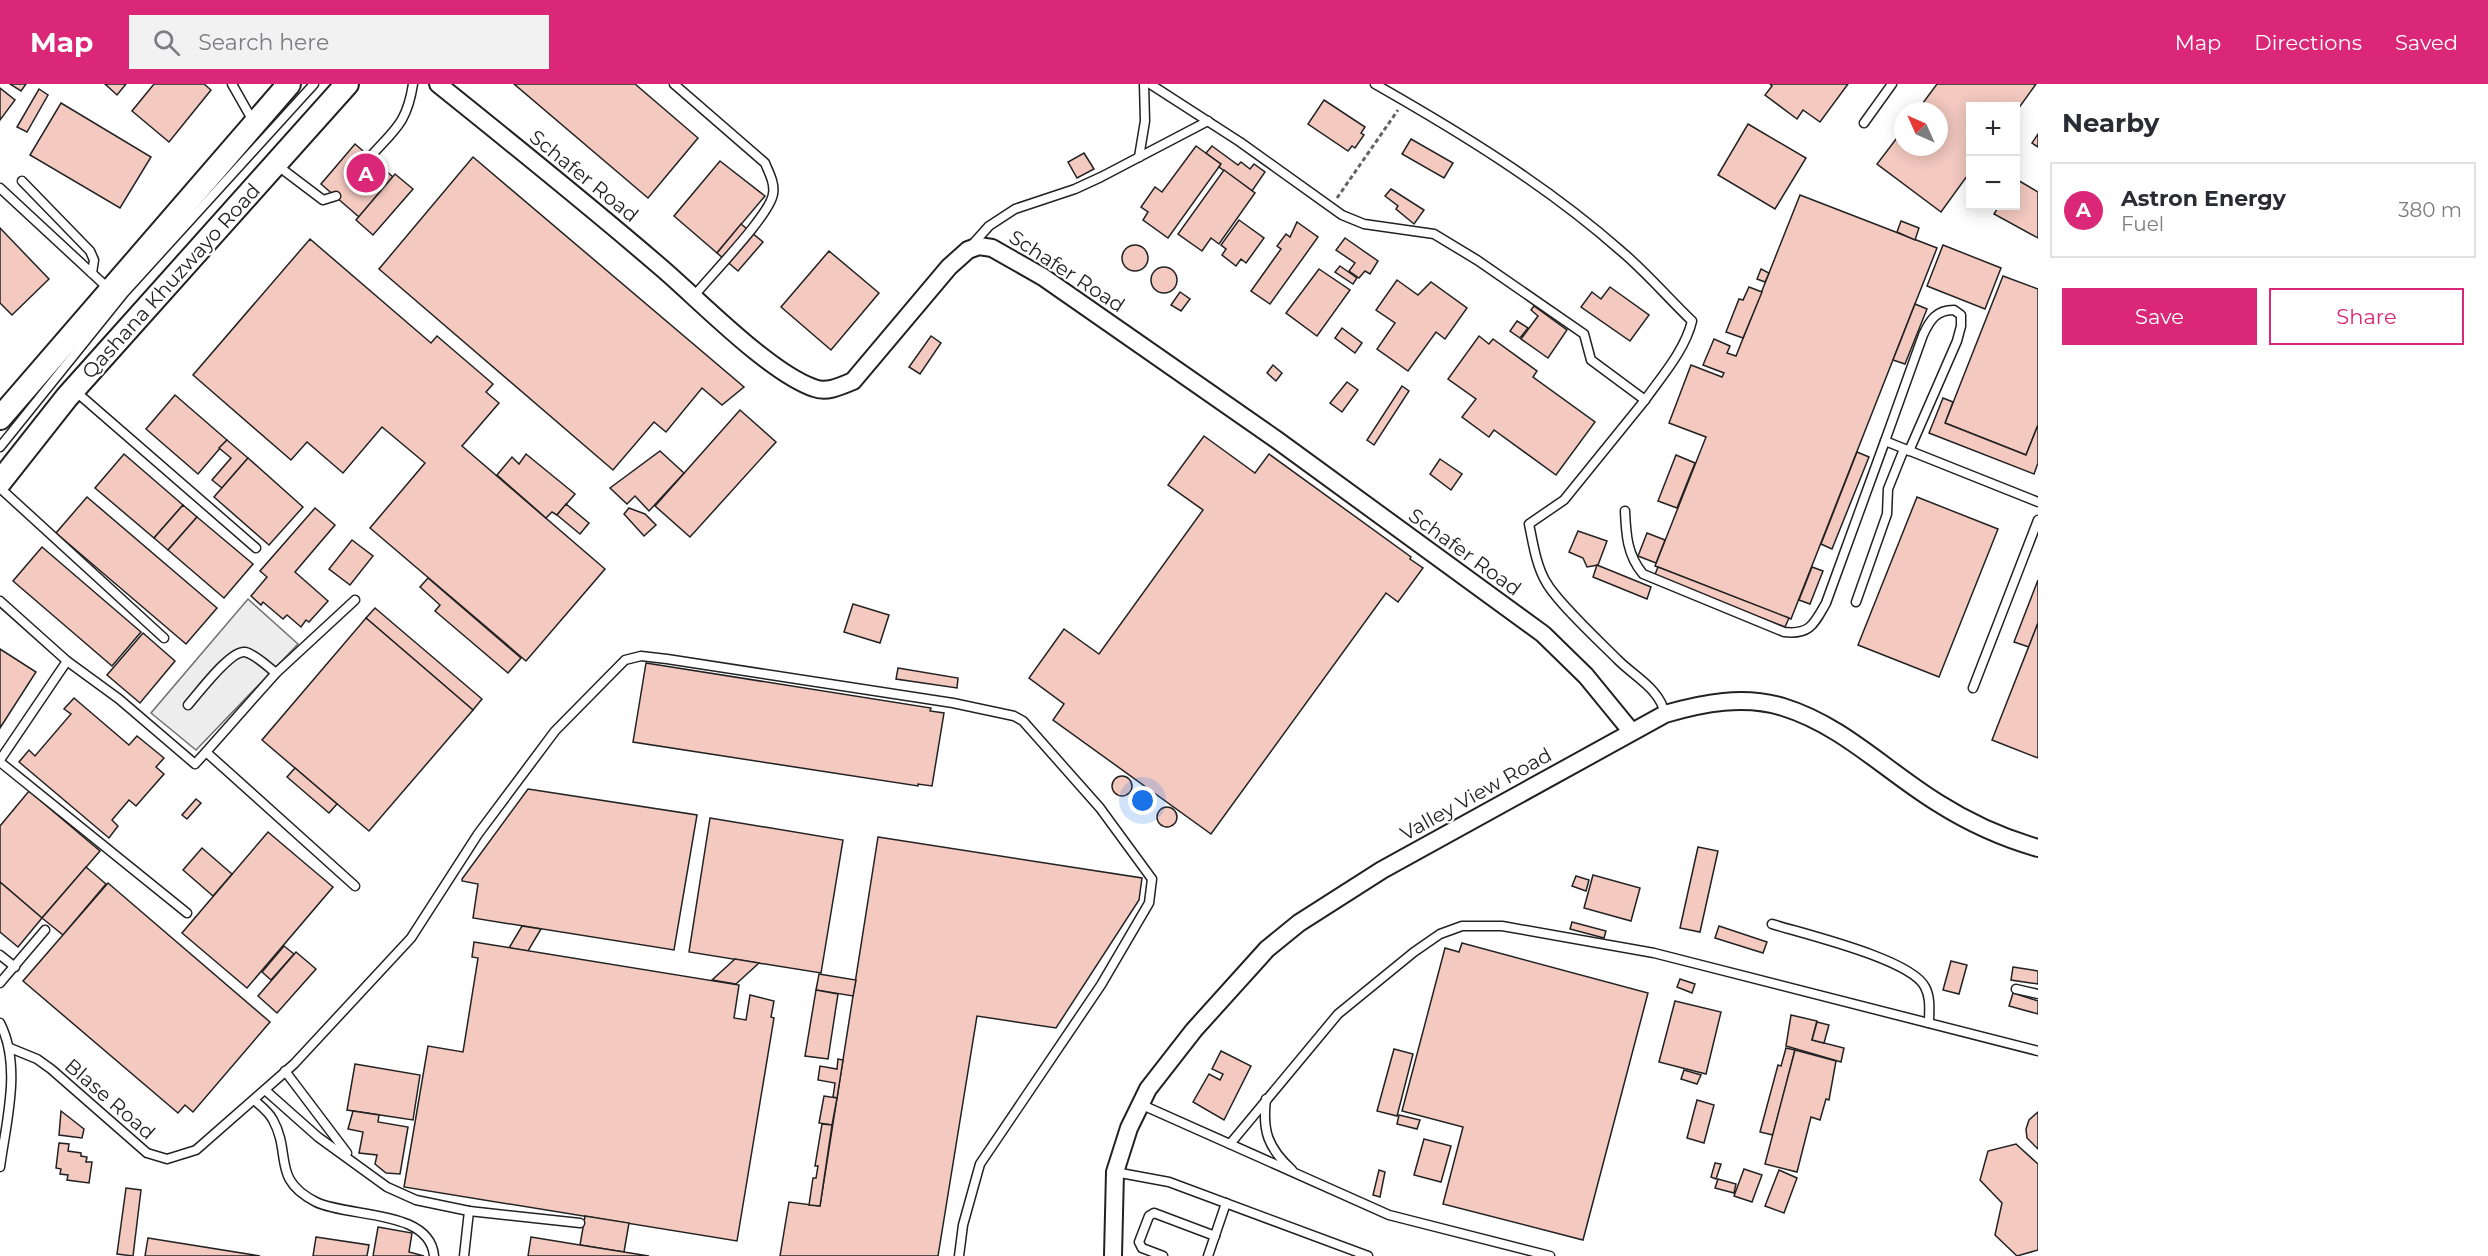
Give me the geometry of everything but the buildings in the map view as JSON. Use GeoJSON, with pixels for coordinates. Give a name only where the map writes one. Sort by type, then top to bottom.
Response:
{"type":"FeatureCollection","features":[{"type":"Feature","properties":{"kind":"main road","name":"Qashana Khuzwayo Road"},"geometry":{"type":"LineString","coordinates":[[0,418],[289,84]]}},
{"type":"Feature","properties":{"kind":"main road","name":"Qashana Khuzwayo Road"},"geometry":{"type":"LineString","coordinates":[[0,482],[73,390],[347,84]]}},
{"type":"Feature","properties":{"kind":"street","name":"Schafer Road"},"geometry":{"type":"LineString","coordinates":[[438,84],[610,223],[790,377],[816,389],[837,388],[853,381],[949,267],[968,250],[979,246],[992,248],[1043,277],[1286,447],[1542,634],[1586,676],[1631,731]]}},
{"type":"Feature","properties":{"kind":"street","name":"Valley View Road"},"geometry":{"type":"LineString","coordinates":[[1113,1256],[1116,1172],[1129,1128],[1140,1104],[1168,1061],[1267,949],[1299,923],[1382,870],[1665,714],[1704,703],[1743,701],[1781,706],[1813,719],[1861,748],[1938,804],[1995,832],[2038,848]]}},
{"type":"Feature","properties":{"kind":"lane"},"geometry":{"type":"LineString","coordinates":[[232,84],[254,124]]}},
{"type":"Feature","properties":{"kind":"lane"},"geometry":{"type":"LineString","coordinates":[[0,447],[124,293],[314,84]]}},
{"type":"Feature","properties":{"kind":"lane"},"geometry":{"type":"LineString","coordinates":[[369,157],[404,118],[410,108],[413,84]]}},
{"type":"Feature","properties":{"kind":"lane"},"geometry":{"type":"LineString","coordinates":[[674,84],[765,163],[774,192],[761,217],[694,296]]}},
{"type":"Feature","properties":{"kind":"lane"},"geometry":{"type":"LineString","coordinates":[[1139,157],[1145,121],[1144,84]]}},
{"type":"Feature","properties":{"kind":"lane"},"geometry":{"type":"LineString","coordinates":[[1150,84],[1208,121],[1342,216],[1364,224],[1434,234],[1477,260],[1584,334],[1591,360],[1645,400]]}},
{"type":"Feature","properties":{"kind":"lane"},"geometry":{"type":"LineString","coordinates":[[1375,84],[1469,137],[1612,244],[1692,321],[1667,369],[1645,400],[1564,500],[1529,524],[1537,559],[1546,582],[1618,661],[1656,693],[1663,704],[1665,714]]}},
{"type":"Feature","properties":{"kind":"lane"},"geometry":{"type":"LineString","coordinates":[[1864,123],[1892,84]]}},
{"type":"Feature","properties":{"kind":"lane"},"geometry":{"type":"LineString","coordinates":[[968,250],[1001,216],[1075,189],[1208,121]]}},
{"type":"Feature","properties":{"kind":"lane"},"geometry":{"type":"LineString","coordinates":[[275,164],[323,200],[336,196]]}},
{"type":"Feature","properties":{"kind":"lane"},"geometry":{"type":"LineString","coordinates":[[22,181],[90,251],[94,260],[93,273]]}},
{"type":"Feature","properties":{"kind":"lane"},"geometry":{"type":"LineString","coordinates":[[0,188],[110,289]]}},
{"type":"Feature","properties":{"kind":"lane"},"geometry":{"type":"LineString","coordinates":[[1624,511],[1626,540],[1634,564],[1642,574],[1784,633],[1805,632],[1815,622],[1826,603],[1923,334],[1931,319],[1942,310],[1954,310],[1960,315],[1961,326],[1957,341],[1888,489],[1887,514],[1856,602]]}},
{"type":"Feature","properties":{"kind":"lane"},"geometry":{"type":"LineString","coordinates":[[73,390],[256,548]]}},
{"type":"Feature","properties":{"kind":"lane"},"geometry":{"type":"LineString","coordinates":[[1885,441],[2038,502]]}},
{"type":"Feature","properties":{"kind":"lane"},"geometry":{"type":"LineString","coordinates":[[0,488],[164,638]]}},
{"type":"Feature","properties":{"kind":"lane"},"geometry":{"type":"LineString","coordinates":[[1973,688],[2038,520]]}},
{"type":"Feature","properties":{"kind":"lane"},"geometry":{"type":"LineString","coordinates":[[0,601],[67,661],[119,699],[195,764],[276,674],[355,600]]}},
{"type":"Feature","properties":{"kind":"lane"},"geometry":{"type":"LineString","coordinates":[[188,705],[232,656],[242,652],[248,653],[276,674]]}},
{"type":"Feature","properties":{"kind":"lane","name":"Blase Road"},"geometry":{"type":"LineString","coordinates":[[10,1048],[37,1059],[51,1069],[147,1153],[167,1159],[196,1150],[294,1064],[411,938],[478,834],[555,730],[625,660],[640,656],[667,659],[953,703],[1014,716],[1023,721],[1100,808],[1152,879],[1152,891],[1149,903],[1101,985],[980,1164],[963,1225],[959,1256]]}},
{"type":"Feature","properties":{"kind":"lane"},"geometry":{"type":"LineString","coordinates":[[67,661],[0,761],[187,913]]}},
{"type":"Feature","properties":{"kind":"lane"},"geometry":{"type":"LineString","coordinates":[[206,752],[355,886]]}},
{"type":"Feature","properties":{"kind":"lane"},"geometry":{"type":"LineString","coordinates":[[1772,924],[1890,961],[1910,972],[1924,984],[1929,996],[1929,1023]]}},
{"type":"Feature","properties":{"kind":"lane"},"geometry":{"type":"LineString","coordinates":[[1230,1144],[1338,1014],[1414,952],[1440,934],[1462,926],[1502,926],[1654,953],[2038,1051]]}},
{"type":"Feature","properties":{"kind":"lane"},"geometry":{"type":"LineString","coordinates":[[0,983],[45,930]]}},
{"type":"Feature","properties":{"kind":"lane"},"geometry":{"type":"LineString","coordinates":[[0,955],[15,967]]}},
{"type":"Feature","properties":{"kind":"lane"},"geometry":{"type":"LineString","coordinates":[[2016,989],[2038,994]]}},
{"type":"Feature","properties":{"kind":"lane"},"geometry":{"type":"LineString","coordinates":[[0,1023],[10,1048],[10,1089],[0,1167]]}},
{"type":"Feature","properties":{"kind":"lane"},"geometry":{"type":"LineString","coordinates":[[285,1071],[350,1158]]}},
{"type":"Feature","properties":{"kind":"lane"},"geometry":{"type":"LineString","coordinates":[[265,1090],[318,1137],[399,1194],[430,1204],[469,1211],[580,1223]]}},
{"type":"Feature","properties":{"kind":"lane"},"geometry":{"type":"LineString","coordinates":[[1266,1099],[1264,1129],[1277,1153],[1296,1174]]}},
{"type":"Feature","properties":{"kind":"lane"},"geometry":{"type":"LineString","coordinates":[[254,1100],[274,1122],[286,1174],[301,1192],[317,1202],[334,1208],[407,1223],[420,1229],[432,1242],[434,1256]]}},
{"type":"Feature","properties":{"kind":"lane"},"geometry":{"type":"LineString","coordinates":[[1140,1104],[1389,1215],[1550,1256]]}},
{"type":"Feature","properties":{"kind":"lane"},"geometry":{"type":"LineString","coordinates":[[1116,1172],[1155,1178],[1368,1256]]}},
{"type":"Feature","properties":{"kind":"lane"},"geometry":{"type":"LineString","coordinates":[[1208,1256],[1226,1203]]}},
{"type":"Feature","properties":{"kind":"lane"},"geometry":{"type":"LineString","coordinates":[[464,1256],[469,1211]]}},
{"type":"Feature","properties":{"kind":"lane"},"geometry":{"type":"LineString","coordinates":[[1163,1256],[1142,1248],[1139,1242],[1149,1216],[1154,1213],[1215,1236]]}},
{"type":"Feature","properties":{"kind":"path"},"geometry":{"type":"LineString","coordinates":[[1331,207],[1404,100]]}},
{"type":"Feature","properties":{"kind":"shaded area"},"geometry":{"type":"Polygon","coordinates":[[[248,599],[298,644],[196,750],[151,713],[248,599]]]}},
{"type":"Feature","properties":{"kind":"place","name":"Astron Energy"},"geometry":{"type":"Point","coordinates":[366,173]}}]}
